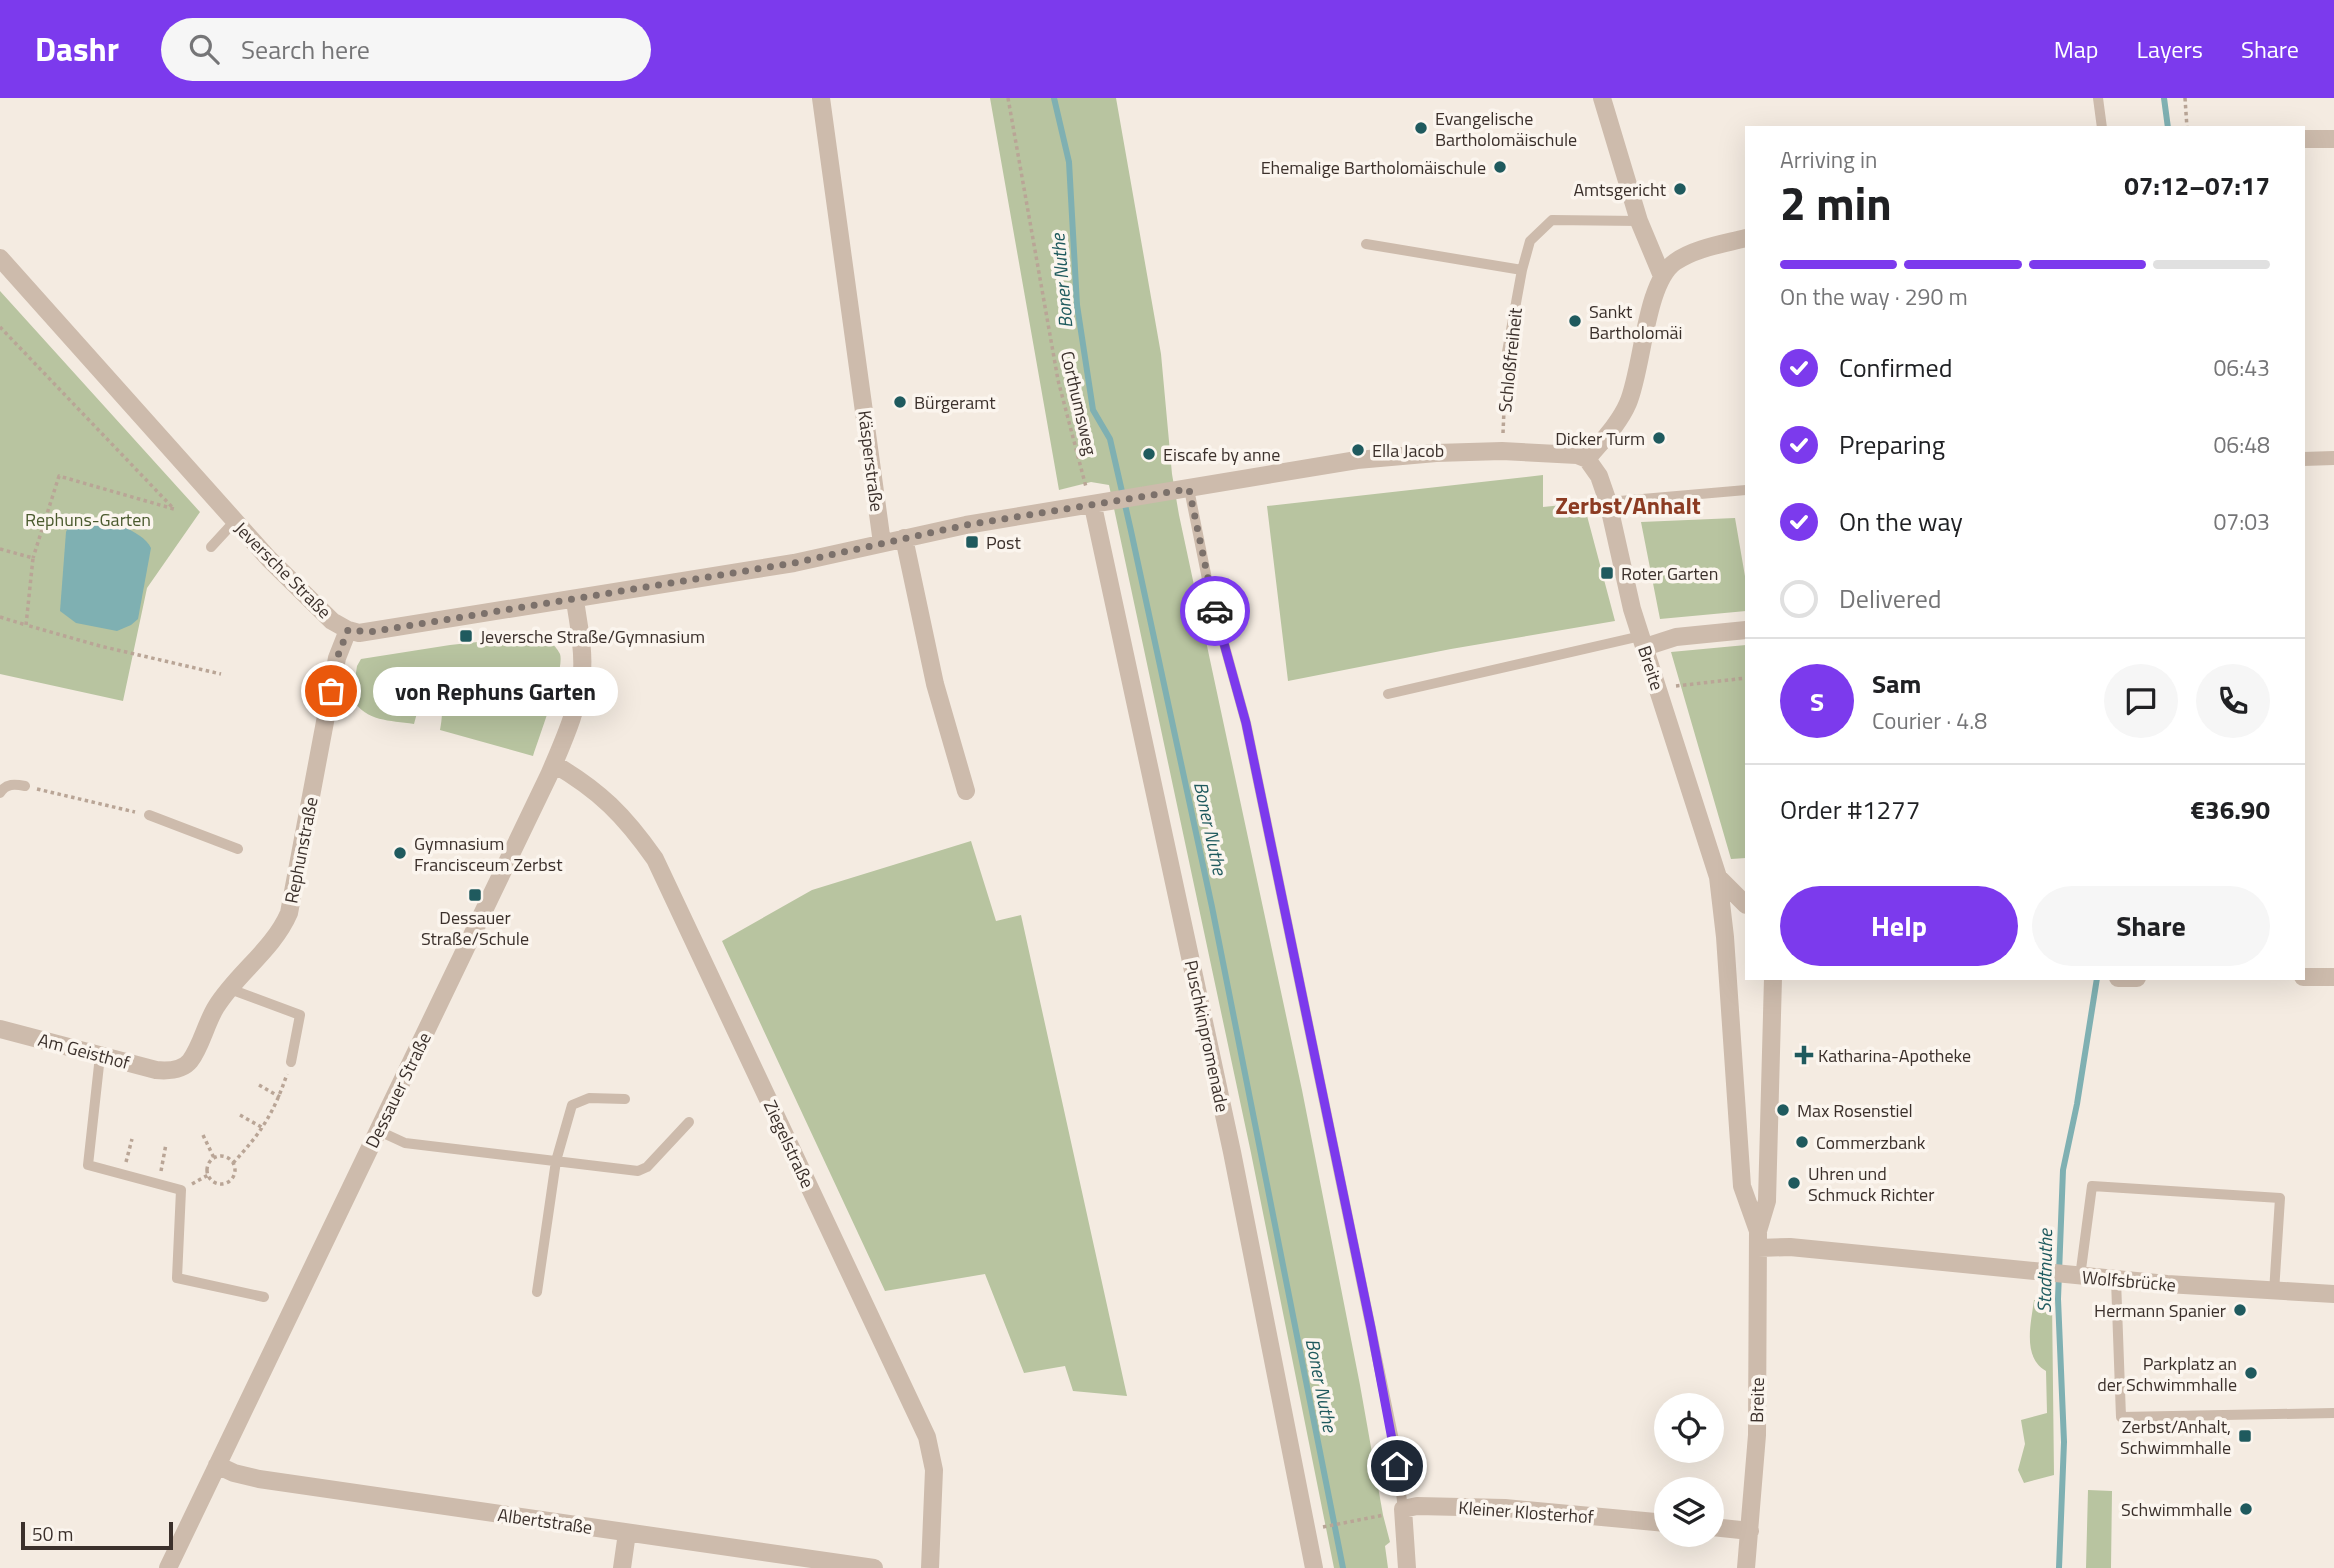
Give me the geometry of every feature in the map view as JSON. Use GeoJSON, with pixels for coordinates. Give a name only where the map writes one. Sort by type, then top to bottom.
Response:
{"type":"FeatureCollection","features":[{"type":"Feature","properties":{"kind":"street","name":"Käsperstraße"},"geometry":{"type":"LineString","coordinates":[[821,98],[882,543]]}},
{"type":"Feature","properties":{"kind":"street"},"geometry":{"type":"LineString","coordinates":[[1602,98],[1639,221],[1662,276]]}},
{"type":"Feature","properties":{"kind":"street"},"geometry":{"type":"LineString","coordinates":[[2305,139],[2334,139]]}},
{"type":"Feature","properties":{"kind":"street"},"geometry":{"type":"LineString","coordinates":[[882,543],[966,525],[1357,460],[1502,451],[1569,454],[1587,460],[1628,405],[1662,276],[1674,262],[1689,255],[1745,238]]}},
{"type":"Feature","properties":{"kind":"street","name":"Jeversche Straße"},"geometry":{"type":"LineString","coordinates":[[0,258],[234,522],[317,608],[348,630],[370,632],[575,600],[794,563],[882,543]]}},
{"type":"Feature","properties":{"kind":"street"},"geometry":{"type":"LineString","coordinates":[[2305,459],[2334,458]]}},
{"type":"Feature","properties":{"kind":"street","name":"Breite"},"geometry":{"type":"LineString","coordinates":[[1587,460],[1599,476],[1608,502],[1632,609],[1717,877],[1725,937],[1742,1186],[1758,1239]]}},
{"type":"Feature","properties":{"kind":"street","name":"Puschkinpromenade"},"geometry":{"type":"LineString","coordinates":[[1098,505],[1232,1152],[1314,1568]]}},
{"type":"Feature","properties":{"kind":"street"},"geometry":{"type":"LineString","coordinates":[[904,538],[935,684],[966,791]]}},
{"type":"Feature","properties":{"kind":"street","name":"Dessauer Straße"},"geometry":{"type":"LineString","coordinates":[[168,1568],[554,764],[572,721],[583,669],[575,600]]}},
{"type":"Feature","properties":{"kind":"street","name":"Rephunstraße"},"geometry":{"type":"LineString","coordinates":[[169,1071],[181,1068],[190,1061],[217,1005],[282,930],[289,914],[337,658],[348,630]]}},
{"type":"Feature","properties":{"kind":"street"},"geometry":{"type":"LineString","coordinates":[[1643,641],[1745,630]]}},
{"type":"Feature","properties":{"kind":"street","name":"Ziegelstraße"},"geometry":{"type":"LineString","coordinates":[[554,764],[582,780],[618,810],[654,859],[921,1425],[931,1452],[934,1470],[930,1568]]}},
{"type":"Feature","properties":{"kind":"street","name":"Breite"},"geometry":{"type":"LineString","coordinates":[[1717,877],[1745,904]]}},
{"type":"Feature","properties":{"kind":"street"},"geometry":{"type":"LineString","coordinates":[[2305,977],[2334,977]]}},
{"type":"Feature","properties":{"kind":"street","name":"Breite"},"geometry":{"type":"LineString","coordinates":[[1746,1568],[1757,1435],[1758,1239],[1767,1202],[1773,980]]}},
{"type":"Feature","properties":{"kind":"street","name":"Am Geisthof"},"geometry":{"type":"LineString","coordinates":[[0,1029],[156,1070],[169,1071]]}},
{"type":"Feature","properties":{"kind":"street","name":"Wolfsbrücke"},"geometry":{"type":"LineString","coordinates":[[1758,1239],[1790,1247],[2080,1277],[2334,1294]]}},
{"type":"Feature","properties":{"kind":"street","name":"Albertstraße"},"geometry":{"type":"LineString","coordinates":[[217,1465],[234,1473],[260,1479],[874,1568]]}},
{"type":"Feature","properties":{"kind":"street"},"geometry":{"type":"LineString","coordinates":[[1403,1508],[1407,1568]]}},
{"type":"Feature","properties":{"kind":"street","name":"Kleiner Klosterhof"},"geometry":{"type":"LineString","coordinates":[[1403,1508],[1505,1508],[1654,1522]]}},
{"type":"Feature","properties":{"kind":"street"},"geometry":{"type":"LineString","coordinates":[[1724,1528],[1750,1531]]}},
{"type":"Feature","properties":{"kind":"street"},"geometry":{"type":"LineString","coordinates":[[622,1568],[627,1533]]}},
{"type":"Feature","properties":{"kind":"lane"},"geometry":{"type":"LineString","coordinates":[[2098,98],[2102,126]]}},
{"type":"Feature","properties":{"kind":"lane","name":"Schloßfreiheit"},"geometry":{"type":"LineString","coordinates":[[1507,352],[1530,240],[1552,220],[1639,221]]}},
{"type":"Feature","properties":{"kind":"lane"},"geometry":{"type":"LineString","coordinates":[[1366,244],[1522,270]]}},
{"type":"Feature","properties":{"kind":"lane"},"geometry":{"type":"LineString","coordinates":[[1189,489],[1209,589],[1246,723],[1296,961],[1395,1445],[1403,1508]]}},
{"type":"Feature","properties":{"kind":"lane"},"geometry":{"type":"LineString","coordinates":[[1608,502],[1745,490]]}},
{"type":"Feature","properties":{"kind":"lane"},"geometry":{"type":"LineString","coordinates":[[211,547],[234,522]]}},
{"type":"Feature","properties":{"kind":"lane"},"geometry":{"type":"LineString","coordinates":[[1388,694],[1643,641]]}},
{"type":"Feature","properties":{"kind":"lane"},"geometry":{"type":"LineString","coordinates":[[0,793],[3,788],[14,783],[25,786]]}},
{"type":"Feature","properties":{"kind":"lane"},"geometry":{"type":"LineString","coordinates":[[149,815],[238,849]]}},
{"type":"Feature","properties":{"kind":"lane"},"geometry":{"type":"LineString","coordinates":[[230,989],[300,1015],[291,1062]]}},
{"type":"Feature","properties":{"kind":"lane"},"geometry":{"type":"LineString","coordinates":[[100,1056],[88,1164],[181,1190],[177,1278],[264,1297]]}},
{"type":"Feature","properties":{"kind":"lane"},"geometry":{"type":"LineString","coordinates":[[537,1292],[556,1161],[572,1105],[589,1098],[625,1099]]}},
{"type":"Feature","properties":{"kind":"lane"},"geometry":{"type":"LineString","coordinates":[[379,1130],[405,1143],[638,1171],[647,1167],[689,1122]]}},
{"type":"Feature","properties":{"kind":"lane"},"geometry":{"type":"LineString","coordinates":[[2080,1277],[2092,1186],[2280,1198],[2274,1292]]}},
{"type":"Feature","properties":{"kind":"lane"},"geometry":{"type":"LineString","coordinates":[[2116,1280],[2121,1418],[2334,1413]]}},
{"type":"Feature","properties":{"kind":"path","name":"Corthumsweg"},"geometry":{"type":"LineString","coordinates":[[1008,98],[1058,380],[1081,473],[1098,505]]}},
{"type":"Feature","properties":{"kind":"path"},"geometry":{"type":"LineString","coordinates":[[2185,98],[2187,126]]}},
{"type":"Feature","properties":{"kind":"path"},"geometry":{"type":"LineString","coordinates":[[0,327],[174,509],[59,476],[33,558],[26,625]]}},
{"type":"Feature","properties":{"kind":"path","name":"Schloßfreiheit"},"geometry":{"type":"LineString","coordinates":[[1502,451],[1507,352]]}},
{"type":"Feature","properties":{"kind":"path"},"geometry":{"type":"LineString","coordinates":[[0,549],[33,558]]}},
{"type":"Feature","properties":{"kind":"path"},"geometry":{"type":"LineString","coordinates":[[0,617],[100,646],[221,674]]}},
{"type":"Feature","properties":{"kind":"path"},"geometry":{"type":"LineString","coordinates":[[1659,690],[1686,684],[1745,678]]}},
{"type":"Feature","properties":{"kind":"path"},"geometry":{"type":"LineString","coordinates":[[25,786],[149,815]]}},
{"type":"Feature","properties":{"kind":"path"},"geometry":{"type":"LineString","coordinates":[[233,1163],[262,1128],[279,1097],[291,1062]]}},
{"type":"Feature","properties":{"kind":"path"},"geometry":{"type":"LineString","coordinates":[[259,1085],[279,1097]]}},
{"type":"Feature","properties":{"kind":"path"},"geometry":{"type":"LineString","coordinates":[[240,1115],[262,1128]]}},
{"type":"Feature","properties":{"kind":"path"},"geometry":{"type":"LineString","coordinates":[[203,1135],[214,1158]]}},
{"type":"Feature","properties":{"kind":"path"},"geometry":{"type":"LineString","coordinates":[[123,1174],[132,1139]]}},
{"type":"Feature","properties":{"kind":"path"},"geometry":{"type":"LineString","coordinates":[[158,1184],[166,1144]]}},
{"type":"Feature","properties":{"kind":"path"},"geometry":{"type":"LineString","coordinates":[[222,1156],[233,1163],[235,1172],[231,1180],[218,1184],[208,1175],[208,1166],[214,1158],[222,1156]]}},
{"type":"Feature","properties":{"kind":"path"},"geometry":{"type":"LineString","coordinates":[[1328,1525],[1382,1515],[1403,1508]]}},
{"type":"Feature","properties":{"kind":"green space"},"geometry":{"type":"Polygon","coordinates":[[[990,98],[1116,98],[1161,354],[1172,474],[1179,515],[1302,1090],[1390,1542],[1385,1546],[1388,1568],[1334,1568],[1251,1153],[1109,485],[1091,482],[1059,490],[990,98]]]}},
{"type":"Feature","properties":{"kind":"green space","name":"Rephuns-Garten"},"geometry":{"type":"Polygon","coordinates":[[[0,291],[200,512],[147,588],[123,701],[0,674],[0,291]]]}},
{"type":"Feature","properties":{"kind":"green space"},"geometry":{"type":"Polygon","coordinates":[[[1543,475],[1543,507],[1572,504],[1573,510],[1586,512],[1615,621],[1288,681],[1267,506],[1543,475]]]}},
{"type":"Feature","properties":{"kind":"green space"},"geometry":{"type":"Polygon","coordinates":[[[1735,518],[1745,576],[1745,611],[1660,619],[1641,522],[1735,518]]]}},
{"type":"Feature","properties":{"kind":"green space"},"geometry":{"type":"Polygon","coordinates":[[[533,636],[552,644],[560,654],[561,662],[533,756],[440,730],[442,709],[439,699],[435,697],[428,697],[420,702],[414,724],[372,716],[358,707],[352,699],[357,666],[361,659],[533,636]]]}},
{"type":"Feature","properties":{"kind":"green space"},"geometry":{"type":"Polygon","coordinates":[[[1745,645],[1745,858],[1731,859],[1671,652],[1745,645]]]}},
{"type":"Feature","properties":{"kind":"green space"},"geometry":{"type":"Polygon","coordinates":[[[971,841],[996,921],[1021,915],[1127,1396],[1073,1391],[1065,1366],[1024,1373],[985,1274],[885,1291],[722,941],[812,890],[971,841]]]}},
{"type":"Feature","properties":{"kind":"green space"},"geometry":{"type":"Polygon","coordinates":[[[2034,1300],[2052,1300],[2054,1475],[2024,1483],[2018,1470],[2025,1444],[2021,1420],[2047,1413],[2046,1371],[2038,1365],[2031,1349],[2030,1329],[2034,1300]]]}},
{"type":"Feature","properties":{"kind":"green space"},"geometry":{"type":"Polygon","coordinates":[[[2088,1490],[2112,1491],[2111,1568],[2086,1568],[2088,1490]]]}},
{"type":"Feature","properties":{"kind":"water"},"geometry":{"type":"Polygon","coordinates":[[[80,517],[120,525],[139,535],[151,548],[138,619],[117,631],[76,623],[60,611],[66,532],[70,523],[80,517]]]}},
{"type":"Feature","properties":{"kind":"waterway","name":"Boner Nuthe"},"geometry":{"type":"LineString","coordinates":[[1054,98],[1069,162],[1077,305],[1093,410],[1110,439],[1131,531],[1212,907],[1343,1568]]}},
{"type":"Feature","properties":{"kind":"waterway","name":"Stadtnuthe"},"geometry":{"type":"LineString","coordinates":[[2164,98],[2168,126]]}},
{"type":"Feature","properties":{"kind":"waterway","name":"Stadtnuthe"},"geometry":{"type":"LineString","coordinates":[[2059,1568],[2064,1442],[2058,1299],[2063,1170],[2077,1104],[2097,980]]}},
{"type":"Feature","properties":{"kind":"way so far"},"geometry":{"type":"LineString","coordinates":[[331,691],[337,658],[348,630],[370,632],[715,577],[828,556],[966,525],[1189,489],[1215,611]]}},
{"type":"Feature","properties":{"kind":"place","name":"Evangelische Bartholomäischule"},"geometry":{"type":"Point","coordinates":[1421,128]}},
{"type":"Feature","properties":{"kind":"place","name":"Ehemalige Bartholomäischule"},"geometry":{"type":"Point","coordinates":[1500,167]}},
{"type":"Feature","properties":{"kind":"place","name":"Amtsgericht"},"geometry":{"type":"Point","coordinates":[1680,189]}},
{"type":"Feature","properties":{"kind":"place","name":"Sankt Bartholomäi"},"geometry":{"type":"Point","coordinates":[1575,321]}},
{"type":"Feature","properties":{"kind":"place","name":"Bürgeramt"},"geometry":{"type":"Point","coordinates":[900,402]}},
{"type":"Feature","properties":{"kind":"place","name":"Dicker Turm"},"geometry":{"type":"Point","coordinates":[1659,438]}},
{"type":"Feature","properties":{"kind":"place","name":"Ella Jacob"},"geometry":{"type":"Point","coordinates":[1358,450]}},
{"type":"Feature","properties":{"kind":"place","name":"Eiscafe by anne"},"geometry":{"type":"Point","coordinates":[1149,454]}},
{"type":"Feature","properties":{"kind":"place","name":"Post"},"geometry":{"type":"Point","coordinates":[972,542]}},
{"type":"Feature","properties":{"kind":"place","name":"Roter Garten"},"geometry":{"type":"Point","coordinates":[1607,573]}},
{"type":"Feature","properties":{"kind":"place","name":"Jeversche Straße/Gymnasium"},"geometry":{"type":"Point","coordinates":[466,636]}},
{"type":"Feature","properties":{"kind":"place","name":"von Rephuns Garten"},"geometry":{"type":"Point","coordinates":[331,691]}},
{"type":"Feature","properties":{"kind":"place","name":"Gymnasium Francisceum Zerbst"},"geometry":{"type":"Point","coordinates":[400,853]}},
{"type":"Feature","properties":{"kind":"place","name":"Dessauer Straße/Schule"},"geometry":{"type":"Point","coordinates":[475,895]}},
{"type":"Feature","properties":{"kind":"place","name":"Katharina-Apotheke"},"geometry":{"type":"Point","coordinates":[1804,1055]}},
{"type":"Feature","properties":{"kind":"place","name":"Max Rosenstiel"},"geometry":{"type":"Point","coordinates":[1783,1110]}},
{"type":"Feature","properties":{"kind":"place","name":"Commerzbank"},"geometry":{"type":"Point","coordinates":[1802,1142]}},
{"type":"Feature","properties":{"kind":"place","name":"Uhren und Schmuck Richter"},"geometry":{"type":"Point","coordinates":[1794,1183]}},
{"type":"Feature","properties":{"kind":"place","name":"Hermann Spanier"},"geometry":{"type":"Point","coordinates":[2240,1310]}},
{"type":"Feature","properties":{"kind":"place","name":"Parkplatz an der Schwimmhalle"},"geometry":{"type":"Point","coordinates":[2251,1373]}},
{"type":"Feature","properties":{"kind":"place","name":"Zerbst/Anhalt, Schwimmhalle"},"geometry":{"type":"Point","coordinates":[2245,1436]}},
{"type":"Feature","properties":{"kind":"place","name":"Schwimmhalle"},"geometry":{"type":"Point","coordinates":[2246,1509]}},
{"type":"Feature","properties":{"kind":"district","name":"Zerbst/Anhalt"},"geometry":{"type":"Point","coordinates":[1628,505]}},
{"type":"Feature","properties":{"kind":"route"},"geometry":{"type":"LineString","coordinates":[[1215,611],[1246,723],[1395,1445],[1397,1466]]}}]}
